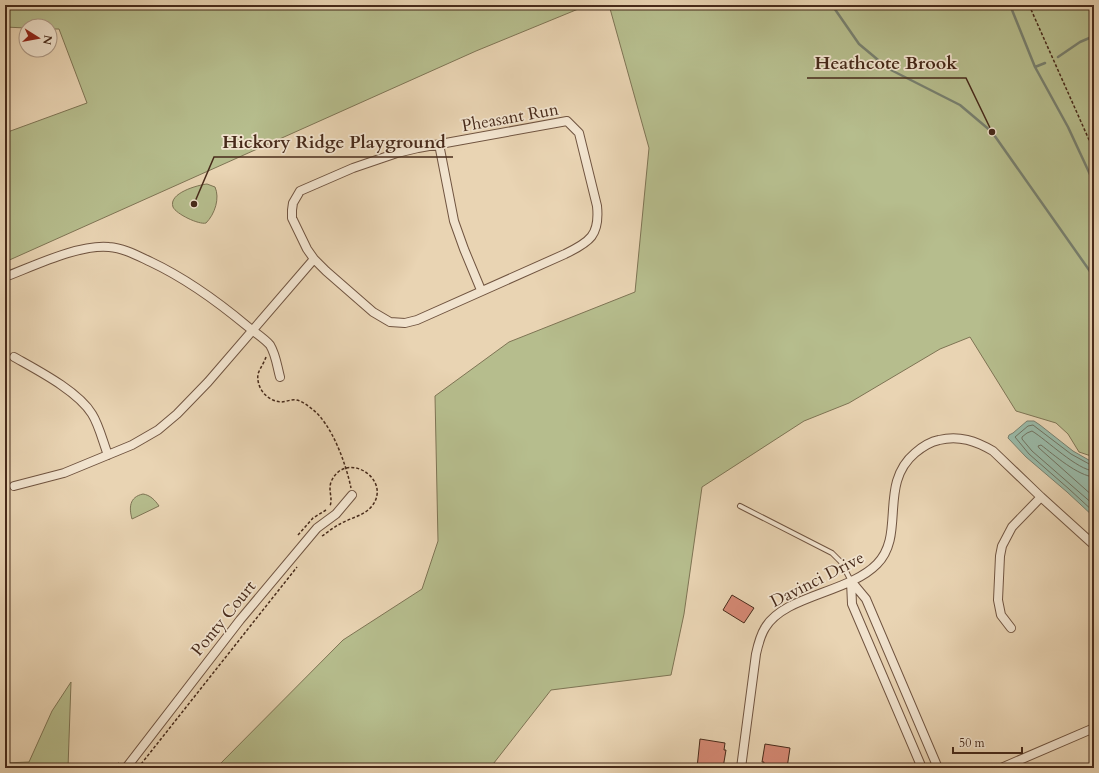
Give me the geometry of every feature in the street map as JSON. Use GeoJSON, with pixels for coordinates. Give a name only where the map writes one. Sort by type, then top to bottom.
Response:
{"type":"FeatureCollection","features":[{"type":"Feature","properties":{"kind":"street","name":"Pheasant Run"},"geometry":{"type":"LineString","coordinates":[[567,121],[579,133],[597,206],[598,218],[596,228],[592,236],[580,246],[570,251],[417,320],[405,323],[390,322],[373,312],[314,259],[292,218],[293,203],[300,191],[353,168],[397,153],[439,144],[567,121]]}},
{"type":"Feature","properties":{"kind":"street"},"geometry":{"type":"LineString","coordinates":[[439,144],[454,221],[464,250],[481,290]]}},
{"type":"Feature","properties":{"kind":"street"},"geometry":{"type":"LineString","coordinates":[[5,277],[73,252],[92,247],[109,247],[138,255],[171,271],[218,302],[269,344],[275,356],[280,377]]}},
{"type":"Feature","properties":{"kind":"street"},"geometry":{"type":"LineString","coordinates":[[14,486],[64,472],[132,445],[151,434],[177,414],[208,382],[314,259]]}},
{"type":"Feature","properties":{"kind":"street"},"geometry":{"type":"LineString","coordinates":[[14,357],[47,376],[81,402],[92,414],[108,455]]}},
{"type":"Feature","properties":{"kind":"street","name":"Davinci Drive"},"geometry":{"type":"LineString","coordinates":[[742,768],[756,654],[759,640],[765,628],[773,617],[784,609],[851,581],[870,570],[878,563],[886,553],[890,542],[893,492],[897,481],[903,467],[910,457],[925,445],[946,438],[962,438],[974,441],[993,451],[1094,545]]}},
{"type":"Feature","properties":{"kind":"street","name":"Ponty Court"},"geometry":{"type":"LineString","coordinates":[[126,768],[184,691],[317,528],[336,514],[352,495]]}},
{"type":"Feature","properties":{"kind":"street"},"geometry":{"type":"LineString","coordinates":[[1011,628],[1001,615],[998,600],[1000,556],[1002,546],[1012,527],[1041,497]]}},
{"type":"Feature","properties":{"kind":"street"},"geometry":{"type":"LineString","coordinates":[[851,581],[866,599],[938,768]]}},
{"type":"Feature","properties":{"kind":"street"},"geometry":{"type":"LineString","coordinates":[[851,581],[852,604],[922,768]]}},
{"type":"Feature","properties":{"kind":"street"},"geometry":{"type":"LineString","coordinates":[[882,672],[895,667]]}},
{"type":"Feature","properties":{"kind":"street"},"geometry":{"type":"LineString","coordinates":[[1001,768],[1094,728]]}},
{"type":"Feature","properties":{"kind":"lane"},"geometry":{"type":"LineString","coordinates":[[740,506],[832,553],[841,562],[851,581]]}},
{"type":"Feature","properties":{"kind":"path"},"geometry":{"type":"LineString","coordinates":[[1029,5],[1094,151]]}},
{"type":"Feature","properties":{"kind":"path"},"geometry":{"type":"LineString","coordinates":[[269,344],[264,350],[266,357],[259,372],[258,380],[262,390],[270,398],[285,402],[293,400],[300,401],[318,413],[328,426],[347,469],[352,495]]}},
{"type":"Feature","properties":{"kind":"path"},"geometry":{"type":"LineString","coordinates":[[318,540],[340,523],[366,512],[373,505],[376,498],[377,491],[372,477],[356,468],[347,469]]}},
{"type":"Feature","properties":{"kind":"path"},"geometry":{"type":"LineString","coordinates":[[138,768],[299,564]]}},
{"type":"Feature","properties":{"kind":"shaded area"},"geometry":{"type":"Polygon","coordinates":[[[5,5],[588,5],[476,51],[5,262],[5,133],[87,103],[58,29],[58,18],[18,18],[18,28],[5,27],[5,5]]]}},
{"type":"Feature","properties":{"kind":"shaded area"},"geometry":{"type":"Polygon","coordinates":[[[609,5],[1094,5],[1094,457],[1079,452],[1068,434],[1056,423],[1016,411],[970,337],[940,349],[849,403],[804,421],[702,487],[684,614],[671,675],[551,690],[490,768],[216,768],[343,640],[422,589],[438,541],[435,396],[509,342],[635,292],[649,148],[609,5]]]}},
{"type":"Feature","properties":{"kind":"shaded area"},"geometry":{"type":"Polygon","coordinates":[[[207,184],[215,187],[217,201],[212,215],[206,223],[193,221],[175,210],[173,207],[173,202],[179,194],[191,188],[207,184]]]}},
{"type":"Feature","properties":{"kind":"shaded area"},"geometry":{"type":"Polygon","coordinates":[[[143,494],[152,498],[159,506],[132,519],[130,511],[131,504],[138,495],[143,494]]]}},
{"type":"Feature","properties":{"kind":"shaded area"},"geometry":{"type":"Polygon","coordinates":[[[71,682],[68,768],[5,768],[5,763],[29,762],[52,711],[71,682]]]}},
{"type":"Feature","properties":{"kind":"water"},"geometry":{"type":"Polygon","coordinates":[[[1027,421],[1034,421],[1073,451],[1094,463],[1094,517],[1026,457],[1008,438],[1009,435],[1027,421]]]}},
{"type":"Feature","properties":{"kind":"building"},"geometry":{"type":"Polygon","coordinates":[[[732,595],[754,608],[744,623],[723,610],[732,595]]]}},
{"type":"Feature","properties":{"kind":"building"},"geometry":{"type":"Polygon","coordinates":[[[700,739],[725,743],[724,750],[726,750],[723,768],[697,768],[700,739]]]}},
{"type":"Feature","properties":{"kind":"building"},"geometry":{"type":"Polygon","coordinates":[[[765,744],[790,748],[787,768],[763,768],[764,762],[762,762],[765,744]]]}},
{"type":"Feature","properties":{"kind":"waterway"},"geometry":{"type":"LineString","coordinates":[[832,5],[859,44],[889,69],[960,105],[992,132],[1094,277]]}},
{"type":"Feature","properties":{"kind":"waterway"},"geometry":{"type":"LineString","coordinates":[[1010,5],[1035,67],[1068,127],[1094,183]]}},
{"type":"Feature","properties":{"kind":"waterway"},"geometry":{"type":"LineString","coordinates":[[1058,57],[1080,42],[1094,36]]}},
{"type":"Feature","properties":{"kind":"waterway"},"geometry":{"type":"LineString","coordinates":[[1035,67],[1045,63]]}},
{"type":"Feature","properties":{"kind":"place","name":"Heathcote Brook"},"geometry":{"type":"Point","coordinates":[992,132]}},
{"type":"Feature","properties":{"kind":"place","name":"Hickory Ridge Playground"},"geometry":{"type":"Point","coordinates":[194,204]}}]}
